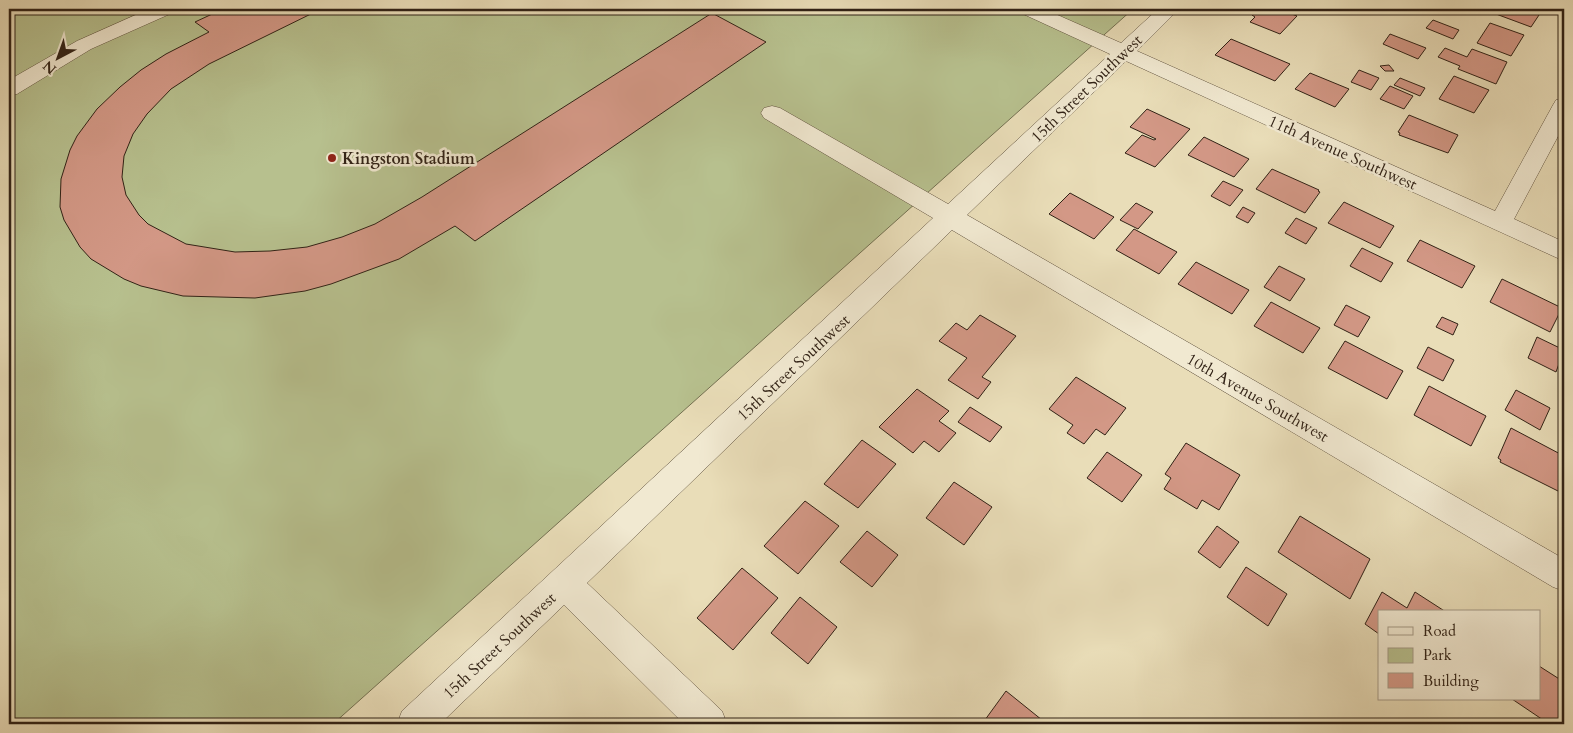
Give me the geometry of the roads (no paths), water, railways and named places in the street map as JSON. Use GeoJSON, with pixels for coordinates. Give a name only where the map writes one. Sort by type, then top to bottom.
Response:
{"type":"FeatureCollection","features":[{"type":"Feature","properties":{"kind":"street"},"geometry":{"type":"LineString","coordinates":[[9,89],[84,45],[165,9]]}},
{"type":"Feature","properties":{"kind":"street","name":"11th Avenue Southwest"},"geometry":{"type":"LineString","coordinates":[[1028,9],[1564,252]]}},
{"type":"Feature","properties":{"kind":"street","name":"15th Street Southwest"},"geometry":{"type":"LineString","coordinates":[[416,724],[1169,9]]}},
{"type":"Feature","properties":{"kind":"street"},"geometry":{"type":"LineString","coordinates":[[1500,223],[1564,105]]}},
{"type":"Feature","properties":{"kind":"street","name":"10th Avenue Southwest"},"geometry":{"type":"LineString","coordinates":[[772,113],[1564,576]]}},
{"type":"Feature","properties":{"kind":"street"},"geometry":{"type":"LineString","coordinates":[[564,583],[709,724]]}},
{"type":"Feature","properties":{"kind":"place","name":"Kingston Stadium"},"geometry":{"type":"Point","coordinates":[332,158]}}]}
